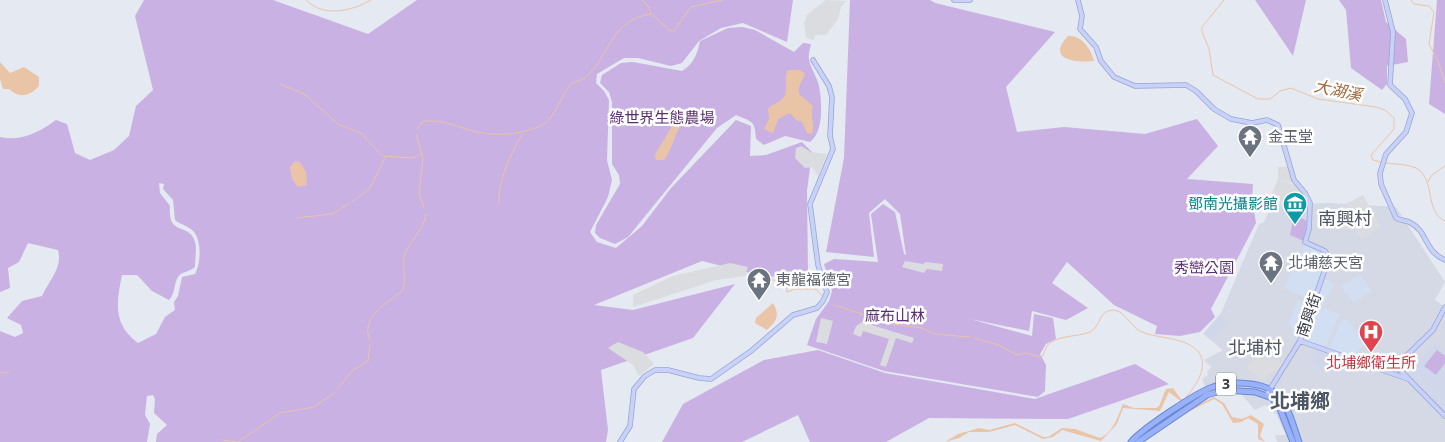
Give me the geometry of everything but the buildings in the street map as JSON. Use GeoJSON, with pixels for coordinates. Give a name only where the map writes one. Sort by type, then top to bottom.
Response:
{"type":"FeatureCollection","features":[{"type":"Feature","properties":{"kind":"main road","name":"3"},"geometry":{"type":"LineString","coordinates":[[1131,442],[1189,404],[1207,395],[1224,390],[1268,392]]}},
{"type":"Feature","properties":{"kind":"main road"},"geometry":{"type":"LineString","coordinates":[[1268,392],[1280,409],[1293,442]]}},
{"type":"Feature","properties":{"kind":"main road"},"geometry":{"type":"LineString","coordinates":[[1268,392],[1283,403],[1299,442]]}},
{"type":"Feature","properties":{"kind":"main road","name":"3"},"geometry":{"type":"LineString","coordinates":[[1138,442],[1173,414]]}},
{"type":"Feature","properties":{"kind":"street"},"geometry":{"type":"LineString","coordinates":[[954,0],[970,0]]}},
{"type":"Feature","properties":{"kind":"street","name":"南興街"},"geometry":{"type":"LineString","coordinates":[[1078,0],[1082,16],[1080,29],[1096,47],[1101,61],[1112,76],[1135,86],[1186,85],[1196,90],[1214,109],[1231,120],[1252,123],[1266,120],[1278,125],[1294,180],[1305,193],[1310,203],[1309,227],[1305,242],[1325,251],[1329,258],[1300,342],[1268,392]]}},
{"type":"Feature","properties":{"kind":"street"},"geometry":{"type":"LineString","coordinates":[[1385,0],[1393,32],[1390,85],[1405,98],[1412,115],[1406,132],[1386,154],[1380,182],[1394,216],[1398,220],[1413,224],[1424,237],[1431,252],[1445,260]]}},
{"type":"Feature","properties":{"kind":"street"},"geometry":{"type":"LineString","coordinates":[[620,442],[630,426],[634,389],[645,376],[655,370],[668,370],[698,378],[710,378],[751,351],[793,315],[817,308],[823,302],[826,289],[818,266],[810,204],[832,149],[830,136],[832,98],[829,86],[813,60]]}},
{"type":"Feature","properties":{"kind":"street"},"geometry":{"type":"LineString","coordinates":[[1445,307],[1433,330],[1396,366],[1445,416]]}},
{"type":"Feature","properties":{"kind":"street"},"geometry":{"type":"LineString","coordinates":[[1300,342],[1410,380]]}},
{"type":"Feature","properties":{"kind":"shaded area"},"geometry":{"type":"Polygon","coordinates":[[[826,0],[846,1],[841,7],[838,19],[826,35],[815,35],[814,40],[806,38],[804,23],[807,15],[826,0]]]}},
{"type":"Feature","properties":{"kind":"shaded area"},"geometry":{"type":"Polygon","coordinates":[[[1068,36],[1082,40],[1091,52],[1094,61],[1072,60],[1062,55],[1060,50],[1068,36]]]}},
{"type":"Feature","properties":{"kind":"shaded area"},"geometry":{"type":"Polygon","coordinates":[[[0,62],[10,73],[24,67],[39,77],[39,86],[25,95],[17,94],[9,89],[3,89],[0,79],[0,62]]]}},
{"type":"Feature","properties":{"kind":"shaded area"},"geometry":{"type":"Polygon","coordinates":[[[788,70],[800,70],[805,74],[799,87],[799,94],[813,106],[812,134],[807,133],[802,122],[796,120],[790,113],[778,119],[773,133],[764,129],[769,119],[768,109],[784,97],[788,70]]]}},
{"type":"Feature","properties":{"kind":"shaded area"},"geometry":{"type":"Polygon","coordinates":[[[675,121],[681,125],[669,151],[664,160],[656,160],[656,153],[675,121]]]}},
{"type":"Feature","properties":{"kind":"shaded area"},"geometry":{"type":"Polygon","coordinates":[[[801,146],[811,152],[827,154],[818,176],[812,167],[805,168],[795,158],[796,148],[801,146]]]}},
{"type":"Feature","properties":{"kind":"shaded area"},"geometry":{"type":"Polygon","coordinates":[[[299,161],[306,172],[307,185],[298,187],[292,179],[290,167],[294,162],[299,161]]]}},
{"type":"Feature","properties":{"kind":"shaded area"},"geometry":{"type":"Polygon","coordinates":[[[1278,167],[1290,167],[1293,183],[1279,180],[1296,185],[1301,190],[1308,214],[1269,201],[1278,179],[1278,167]]]}},
{"type":"Feature","properties":{"kind":"shaded area"},"geometry":{"type":"Polygon","coordinates":[[[1363,195],[1381,228],[1361,239],[1353,227],[1343,231],[1339,226],[1342,213],[1340,207],[1363,195]]]}},
{"type":"Feature","properties":{"kind":"shaded area"},"geometry":{"type":"Polygon","coordinates":[[[1330,203],[1396,207],[1445,282],[1435,300],[1445,307],[1445,442],[1277,442],[1275,435],[1286,435],[1276,414],[1265,405],[1255,410],[1241,394],[1205,386],[1202,379],[1208,375],[1207,372],[1211,367],[1204,360],[1223,350],[1203,334],[1221,313],[1259,224],[1264,222],[1272,205],[1330,203]]]}},
{"type":"Feature","properties":{"kind":"shaded area"},"geometry":{"type":"Polygon","coordinates":[[[1306,244],[1323,252],[1328,257],[1321,277],[1335,284],[1322,305],[1284,288],[1306,244]]]}},
{"type":"Feature","properties":{"kind":"shaded area"},"geometry":{"type":"Polygon","coordinates":[[[905,261],[923,264],[926,262],[943,264],[942,271],[927,269],[924,273],[902,267],[905,261]]]}},
{"type":"Feature","properties":{"kind":"shaded area"},"geometry":{"type":"Polygon","coordinates":[[[730,263],[748,267],[745,276],[716,280],[633,307],[633,295],[673,276],[730,263]]]}},
{"type":"Feature","properties":{"kind":"shaded area"},"geometry":{"type":"Polygon","coordinates":[[[1360,274],[1372,291],[1354,303],[1341,287],[1360,274]]]}},
{"type":"Feature","properties":{"kind":"shaded area"},"geometry":{"type":"Polygon","coordinates":[[[1297,299],[1310,305],[1300,338],[1295,336],[1289,323],[1297,299]]]}},
{"type":"Feature","properties":{"kind":"shaded area"},"geometry":{"type":"Polygon","coordinates":[[[773,303],[777,314],[773,324],[767,330],[755,323],[756,318],[773,303]]]}},
{"type":"Feature","properties":{"kind":"shaded area"},"geometry":{"type":"Polygon","coordinates":[[[1315,305],[1340,314],[1325,347],[1304,339],[1315,305]]]}},
{"type":"Feature","properties":{"kind":"shaded area"},"geometry":{"type":"Polygon","coordinates":[[[1220,315],[1228,321],[1213,340],[1204,333],[1220,315]]]}},
{"type":"Feature","properties":{"kind":"shaded area"},"geometry":{"type":"Polygon","coordinates":[[[1343,317],[1369,342],[1352,356],[1329,348],[1343,317]]]}},
{"type":"Feature","properties":{"kind":"shaded area"},"geometry":{"type":"Polygon","coordinates":[[[821,318],[833,321],[827,344],[816,342],[821,318]]]}},
{"type":"Feature","properties":{"kind":"shaded area"},"geometry":{"type":"Polygon","coordinates":[[[862,322],[914,338],[912,343],[896,338],[886,367],[880,365],[889,339],[863,331],[861,337],[853,334],[856,326],[862,322]]]}},
{"type":"Feature","properties":{"kind":"shaded area"},"geometry":{"type":"Polygon","coordinates":[[[618,342],[643,352],[654,364],[639,376],[633,365],[608,348],[618,342]]]}},
{"type":"Feature","properties":{"kind":"shaded area"},"geometry":{"type":"Polygon","coordinates":[[[1435,343],[1445,351],[1445,412],[1407,374],[1435,343]]]}},
{"type":"Feature","properties":{"kind":"shaded area"},"geometry":{"type":"Polygon","coordinates":[[[1316,350],[1338,360],[1332,373],[1316,367],[1311,361],[1316,350]]]}},
{"type":"Feature","properties":{"kind":"shaded area"},"geometry":{"type":"Polygon","coordinates":[[[1257,359],[1279,360],[1282,364],[1276,373],[1272,371],[1263,380],[1247,369],[1248,363],[1257,359]]]}},
{"type":"Feature","properties":{"kind":"shaded area"},"geometry":{"type":"Polygon","coordinates":[[[1173,388],[1180,398],[1194,407],[1214,397],[1224,403],[1232,417],[1242,419],[1251,415],[1264,424],[1260,436],[1265,442],[1258,439],[1258,424],[1248,418],[1241,422],[1233,423],[1222,404],[1214,399],[1192,410],[1169,392],[1160,411],[1123,408],[1117,424],[1101,441],[1062,430],[1053,437],[1043,439],[1015,425],[989,432],[969,432],[959,438],[945,442],[958,434],[979,428],[989,430],[1015,423],[1043,437],[1048,437],[1062,428],[1075,429],[1100,438],[1105,436],[1112,428],[1123,404],[1134,408],[1156,408],[1159,406],[1166,389],[1173,388]]]}},
{"type":"Feature","properties":{"kind":"green space"},"geometry":{"type":"Polygon","coordinates":[[[144,0],[273,0],[368,34],[417,0],[793,0],[787,42],[743,23],[721,28],[699,41],[682,63],[671,66],[638,58],[624,58],[597,74],[596,83],[609,100],[607,160],[612,180],[608,197],[590,232],[597,242],[616,248],[642,226],[671,188],[736,120],[751,126],[750,156],[766,155],[802,142],[812,152],[807,191],[808,274],[766,277],[702,261],[594,305],[633,310],[735,284],[693,338],[601,370],[608,430],[606,442],[156,442],[157,434],[167,425],[154,413],[155,399],[153,395],[147,396],[145,415],[150,424],[147,442],[0,442],[0,331],[15,337],[23,333],[21,325],[7,318],[22,301],[42,296],[57,268],[59,256],[58,250],[28,243],[19,262],[8,268],[10,288],[0,292],[0,137],[15,138],[30,135],[56,120],[67,124],[75,153],[90,160],[114,150],[129,136],[136,106],[153,90],[135,16],[144,0]],[[159,183],[160,193],[170,206],[172,222],[175,226],[189,232],[195,242],[195,267],[178,277],[173,295],[169,300],[152,291],[137,275],[122,275],[118,295],[118,313],[124,328],[138,343],[156,334],[165,317],[175,310],[174,302],[178,296],[182,277],[195,274],[200,252],[198,240],[193,231],[175,220],[173,200],[163,189],[164,184],[159,183]]]}},
{"type":"Feature","properties":{"kind":"green space"},"geometry":{"type":"Polygon","coordinates":[[[850,0],[930,0],[935,3],[1055,32],[1006,87],[1017,132],[1064,127],[1145,134],[1197,119],[1218,146],[1187,179],[1253,184],[1252,200],[1256,223],[1211,309],[1215,317],[1200,332],[1180,336],[1155,334],[1157,326],[1114,305],[1067,262],[1052,283],[1088,308],[1066,320],[1032,311],[1029,331],[970,319],[1032,336],[1034,314],[1053,318],[1056,339],[1046,344],[1040,354],[1046,365],[1045,391],[1038,397],[884,371],[807,345],[816,319],[829,301],[832,291],[824,264],[834,259],[878,262],[871,214],[883,204],[895,212],[904,254],[906,255],[900,214],[885,199],[869,213],[874,257],[826,252],[844,158],[850,0]]]}},
{"type":"Feature","properties":{"kind":"green space"},"geometry":{"type":"Polygon","coordinates":[[[1255,0],[1306,0],[1293,56],[1255,0]]]}},
{"type":"Feature","properties":{"kind":"green space"},"geometry":{"type":"Polygon","coordinates":[[[1339,0],[1381,0],[1386,22],[1406,39],[1408,62],[1387,66],[1387,84],[1382,90],[1351,68],[1346,10],[1339,0]]]}},
{"type":"Feature","properties":{"kind":"green space"},"geometry":{"type":"Polygon","coordinates":[[[1437,0],[1445,0],[1445,114],[1429,104],[1437,0]]]}},
{"type":"Feature","properties":{"kind":"green space","name":"綠世界生態農場"},"geometry":{"type":"Polygon","coordinates":[[[742,27],[755,30],[794,52],[803,43],[811,44],[809,60],[817,79],[821,100],[820,124],[815,137],[810,142],[785,136],[764,145],[756,139],[755,128],[752,122],[736,115],[717,128],[628,237],[615,244],[600,238],[595,233],[596,225],[620,184],[619,175],[612,164],[612,102],[609,92],[600,83],[602,75],[621,63],[633,62],[682,71],[694,58],[700,41],[728,28],[742,27]]]}},
{"type":"Feature","properties":{"kind":"green space"},"geometry":{"type":"Polygon","coordinates":[[[1294,214],[1307,221],[1304,241],[1290,235],[1294,214]]]}},
{"type":"Feature","properties":{"kind":"green space"},"geometry":{"type":"Polygon","coordinates":[[[818,350],[885,373],[1035,399],[1135,364],[1169,384],[1068,419],[929,418],[886,442],[810,442],[798,415],[742,442],[662,442],[683,404],[764,360],[818,350]]]}},
{"type":"Feature","properties":{"kind":"green space"},"geometry":{"type":"Polygon","coordinates":[[[1437,350],[1445,356],[1445,363],[1436,375],[1424,366],[1437,350]]]}},
{"type":"Feature","properties":{"kind":"waterway"},"geometry":{"type":"LineString","coordinates":[[306,0],[313,6],[329,11],[347,10],[371,0]]}},
{"type":"Feature","properties":{"kind":"waterway"},"geometry":{"type":"LineString","coordinates":[[642,0],[648,6],[651,13]]}},
{"type":"Feature","properties":{"kind":"waterway","name":"大湖溪"},"geometry":{"type":"LineString","coordinates":[[652,14],[669,30],[674,31],[691,7],[722,0]]}},
{"type":"Feature","properties":{"kind":"waterway","name":"大湖溪"},"geometry":{"type":"LineString","coordinates":[[1224,0],[1202,27],[1202,32],[1209,49],[1213,75],[1258,99],[1270,99],[1280,91],[1291,88],[1318,99],[1376,107],[1385,110],[1394,118],[1394,129],[1371,155],[1373,160],[1381,162]]}},
{"type":"Feature","properties":{"kind":"waterway"},"geometry":{"type":"LineString","coordinates":[[1411,0],[1414,4],[1429,6],[1434,12],[1429,44],[1438,61],[1445,83]]}},
{"type":"Feature","properties":{"kind":"waterway"},"geometry":{"type":"LineString","coordinates":[[417,129],[422,122],[428,121],[445,123],[475,132],[494,134],[522,132],[540,126],[554,114],[569,86],[586,77],[596,66],[619,30],[638,17],[651,14]]}},
{"type":"Feature","properties":{"kind":"waterway"},"geometry":{"type":"LineString","coordinates":[[280,84],[304,94],[338,124],[362,134],[382,156],[413,158],[422,153]]}},
{"type":"Feature","properties":{"kind":"waterway"},"geometry":{"type":"LineString","coordinates":[[499,204],[503,176],[523,133]]}},
{"type":"Feature","properties":{"kind":"waterway"},"geometry":{"type":"LineString","coordinates":[[416,134],[423,158],[419,193],[424,208]]}},
{"type":"Feature","properties":{"kind":"waterway"},"geometry":{"type":"LineString","coordinates":[[353,201],[370,188],[385,158]]}},
{"type":"Feature","properties":{"kind":"waterway","name":"大湖溪"},"geometry":{"type":"LineString","coordinates":[[1385,163],[1401,164],[1416,168],[1422,173],[1426,180],[1434,210],[1445,221]]}},
{"type":"Feature","properties":{"kind":"waterway"},"geometry":{"type":"LineString","coordinates":[[1428,182],[1432,175],[1445,166]]}},
{"type":"Feature","properties":{"kind":"waterway"},"geometry":{"type":"LineString","coordinates":[[297,218],[332,214],[350,203]]}},
{"type":"Feature","properties":{"kind":"waterway"},"geometry":{"type":"LineString","coordinates":[[370,341],[368,324],[377,311],[403,290],[405,253],[423,224],[426,214]]}},
{"type":"Feature","properties":{"kind":"waterway"},"geometry":{"type":"LineString","coordinates":[[765,278],[786,283],[787,292],[795,289],[816,289],[823,297]]}},
{"type":"Feature","properties":{"kind":"waterway"},"geometry":{"type":"LineString","coordinates":[[834,305],[892,324],[922,328],[935,334],[970,337]]}},
{"type":"Feature","properties":{"kind":"waterway"},"geometry":{"type":"LineString","coordinates":[[974,338],[999,345],[1017,355],[1025,353],[1042,357],[1051,342],[1090,332],[1094,330],[1105,313],[1113,310],[1117,311],[1142,332],[1180,341],[1191,345],[1198,351],[1203,365],[1201,373],[1186,397]]}},
{"type":"Feature","properties":{"kind":"waterway"},"geometry":{"type":"LineString","coordinates":[[337,389],[353,370],[368,361],[370,345]]}},
{"type":"Feature","properties":{"kind":"waterway"},"geometry":{"type":"LineString","coordinates":[[0,373],[9,372]]}},
{"type":"Feature","properties":{"kind":"waterway"},"geometry":{"type":"LineString","coordinates":[[238,442],[280,413],[314,407],[334,393]]}},
{"type":"Feature","properties":{"kind":"waterway"},"geometry":{"type":"LineString","coordinates":[[222,440],[237,442]]}},
{"type":"Feature","properties":{"kind":"place","name":"金玉堂"},"geometry":{"type":"Point","coordinates":[1250,158]}},
{"type":"Feature","properties":{"kind":"place","name":"鄧南光攝影館"},"geometry":{"type":"Point","coordinates":[1295,225]}},
{"type":"Feature","properties":{"kind":"place","name":"北埔慈天宮"},"geometry":{"type":"Point","coordinates":[1271,284]}},
{"type":"Feature","properties":{"kind":"place","name":"東龍福德宮"},"geometry":{"type":"Point","coordinates":[759,301]}},
{"type":"Feature","properties":{"kind":"place","name":"北埔鄉衛生所"},"geometry":{"type":"Point","coordinates":[1371,353]}},
{"type":"Feature","properties":{"kind":"district","name":"南興村"},"geometry":{"type":"Point","coordinates":[1345,219]}},
{"type":"Feature","properties":{"kind":"district","name":"北埔村"},"geometry":{"type":"Point","coordinates":[1255,348]}},
{"type":"Feature","properties":{"kind":"district","name":"北埔鄉"},"geometry":{"type":"Point","coordinates":[1300,401]}},
{"type":"Feature","properties":{"kind":"park label","name":"秀巒公園"},"geometry":{"type":"Point","coordinates":[1204,268]}},
{"type":"Feature","properties":{"kind":"park label","name":"麻布山林"},"geometry":{"type":"Point","coordinates":[895,316]}}]}
